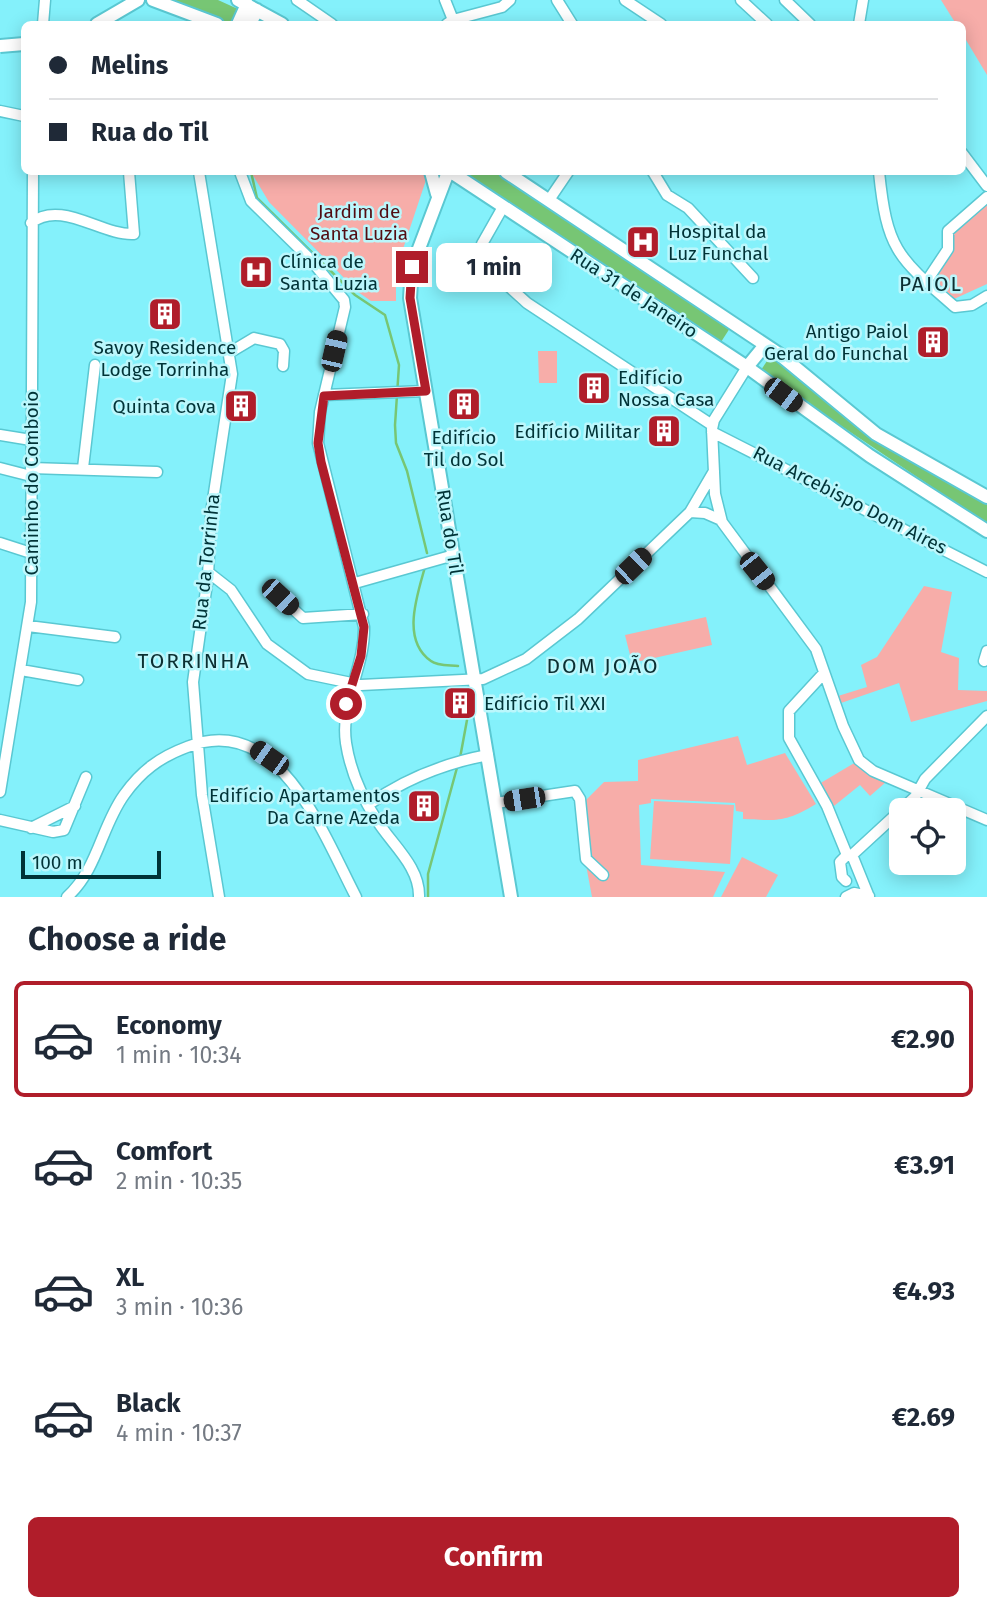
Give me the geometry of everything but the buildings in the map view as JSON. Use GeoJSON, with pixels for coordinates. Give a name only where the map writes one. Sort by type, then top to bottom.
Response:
{"type":"FeatureCollection","features":[{"type":"Feature","properties":{"kind":"main road"},"geometry":{"type":"LineString","coordinates":[[102,21],[138,0]]}},
{"type":"Feature","properties":{"kind":"main road"},"geometry":{"type":"LineString","coordinates":[[153,0],[210,21]]}},
{"type":"Feature","properties":{"kind":"main road"},"geometry":{"type":"LineString","coordinates":[[249,9],[275,21]]}},
{"type":"Feature","properties":{"kind":"main road"},"geometry":{"type":"LineString","coordinates":[[189,21],[196,16]]}},
{"type":"Feature","properties":{"kind":"main road"},"geometry":{"type":"LineString","coordinates":[[0,45],[21,44]]}},
{"type":"Feature","properties":{"kind":"main road"},"geometry":{"type":"LineString","coordinates":[[432,175],[437,195]]}},
{"type":"Feature","properties":{"kind":"main road","name":"Rua do Til"},"geometry":{"type":"LineString","coordinates":[[448,175],[437,195],[410,279],[426,391],[512,897]]}},
{"type":"Feature","properties":{"kind":"main road","name":"Rua 31 de Janeiro"},"geometry":{"type":"LineString","coordinates":[[455,175],[747,368],[870,456],[987,531]]}},
{"type":"Feature","properties":{"kind":"main road"},"geometry":{"type":"LineString","coordinates":[[511,175],[765,345],[876,433],[987,497]]}},
{"type":"Feature","properties":{"kind":"main road"},"geometry":{"type":"LineString","coordinates":[[747,368],[765,345]]}},
{"type":"Feature","properties":{"kind":"street"},"geometry":{"type":"LineString","coordinates":[[43,21],[45,0]]}},
{"type":"Feature","properties":{"kind":"street"},"geometry":{"type":"LineString","coordinates":[[297,0],[328,21]]}},
{"type":"Feature","properties":{"kind":"street"},"geometry":{"type":"LineString","coordinates":[[445,0],[450,21]]}},
{"type":"Feature","properties":{"kind":"street"},"geometry":{"type":"LineString","coordinates":[[459,21],[477,19],[510,0]]}},
{"type":"Feature","properties":{"kind":"street"},"geometry":{"type":"LineString","coordinates":[[557,0],[570,21]]}},
{"type":"Feature","properties":{"kind":"street"},"geometry":{"type":"LineString","coordinates":[[625,0],[657,21]]}},
{"type":"Feature","properties":{"kind":"street"},"geometry":{"type":"LineString","coordinates":[[741,0],[764,21]]}},
{"type":"Feature","properties":{"kind":"street"},"geometry":{"type":"LineString","coordinates":[[785,0],[807,21]]}},
{"type":"Feature","properties":{"kind":"street"},"geometry":{"type":"LineString","coordinates":[[860,21],[863,0]]}},
{"type":"Feature","properties":{"kind":"street"},"geometry":{"type":"LineString","coordinates":[[0,111],[21,115]]}},
{"type":"Feature","properties":{"kind":"street"},"geometry":{"type":"LineString","coordinates":[[966,158],[987,186]]}},
{"type":"Feature","properties":{"kind":"street","name":"Caminho do Comboio"},"geometry":{"type":"LineString","coordinates":[[0,792],[28,626],[31,553],[33,175]]}},
{"type":"Feature","properties":{"kind":"street"},"geometry":{"type":"LineString","coordinates":[[31,223],[37,219],[59,215],[134,234],[129,175]]}},
{"type":"Feature","properties":{"kind":"street","name":"Rua da Torrinha"},"geometry":{"type":"LineString","coordinates":[[199,175],[232,374],[211,513],[208,572],[192,682],[196,743],[207,831],[219,897]]}},
{"type":"Feature","properties":{"kind":"street"},"geometry":{"type":"LineString","coordinates":[[241,175],[251,201],[310,259],[344,300],[345,307],[319,422],[321,462],[363,614],[364,640],[345,712],[346,743],[368,805],[419,881],[419,897]]}},
{"type":"Feature","properties":{"kind":"street"},"geometry":{"type":"LineString","coordinates":[[549,200],[566,175]]}},
{"type":"Feature","properties":{"kind":"street"},"geometry":{"type":"LineString","coordinates":[[655,175],[667,195],[688,208],[753,278]]}},
{"type":"Feature","properties":{"kind":"street"},"geometry":{"type":"LineString","coordinates":[[879,175],[883,209],[897,253],[914,274],[955,307],[972,305],[987,296]]}},
{"type":"Feature","properties":{"kind":"street"},"geometry":{"type":"LineString","coordinates":[[926,282],[948,249],[948,231],[987,197]]}},
{"type":"Feature","properties":{"kind":"street","name":"Rua Arcebispo Dom Aires"},"geometry":{"type":"LineString","coordinates":[[503,207],[482,244],[486,258],[501,278],[527,303],[712,429],[987,572]]}},
{"type":"Feature","properties":{"kind":"street"},"geometry":{"type":"LineString","coordinates":[[229,355],[254,338],[276,343],[284,351],[283,366]]}},
{"type":"Feature","properties":{"kind":"street"},"geometry":{"type":"LineString","coordinates":[[83,468],[95,365]]}},
{"type":"Feature","properties":{"kind":"street"},"geometry":{"type":"LineString","coordinates":[[747,368],[712,429],[716,497],[721,520],[737,546],[816,649],[843,726],[859,760],[873,771],[987,820]]}},
{"type":"Feature","properties":{"kind":"street"},"geometry":{"type":"LineString","coordinates":[[324,396],[426,391]]}},
{"type":"Feature","properties":{"kind":"street"},"geometry":{"type":"LineString","coordinates":[[0,435],[31,440]]}},
{"type":"Feature","properties":{"kind":"street"},"geometry":{"type":"LineString","coordinates":[[0,468],[31,472],[83,468],[157,472]]}},
{"type":"Feature","properties":{"kind":"street"},"geometry":{"type":"LineString","coordinates":[[694,512],[700,492],[714,471]]}},
{"type":"Feature","properties":{"kind":"street"},"geometry":{"type":"LineString","coordinates":[[700,492],[716,497]]}},
{"type":"Feature","properties":{"kind":"street"},"geometry":{"type":"LineString","coordinates":[[208,572],[231,590],[253,626],[281,657],[308,674],[354,684],[475,680],[509,669],[568,627],[694,512],[716,497]]}},
{"type":"Feature","properties":{"kind":"street"},"geometry":{"type":"LineString","coordinates":[[694,512],[721,520]]}},
{"type":"Feature","properties":{"kind":"street"},"geometry":{"type":"LineString","coordinates":[[0,543],[31,553]]}},
{"type":"Feature","properties":{"kind":"street"},"geometry":{"type":"LineString","coordinates":[[355,583],[454,555]]}},
{"type":"Feature","properties":{"kind":"street"},"geometry":{"type":"LineString","coordinates":[[280,597],[303,618],[363,614]]}},
{"type":"Feature","properties":{"kind":"street"},"geometry":{"type":"LineString","coordinates":[[28,626],[115,636]]}},
{"type":"Feature","properties":{"kind":"street"},"geometry":{"type":"LineString","coordinates":[[21,670],[78,680]]}},
{"type":"Feature","properties":{"kind":"street"},"geometry":{"type":"LineString","coordinates":[[824,673],[791,709],[787,720],[789,738],[827,806],[842,844],[869,897]]}},
{"type":"Feature","properties":{"kind":"street"},"geometry":{"type":"LineString","coordinates":[[869,897],[854,893],[845,897],[846,881],[842,877],[840,862],[919,790],[925,779],[987,716]]}},
{"type":"Feature","properties":{"kind":"street"},"geometry":{"type":"LineString","coordinates":[[67,897],[89,871],[122,797],[137,778],[154,762],[196,743],[212,739],[240,743],[269,758],[304,800],[356,897]]}},
{"type":"Feature","properties":{"kind":"street"},"geometry":{"type":"LineString","coordinates":[[368,805],[388,790],[488,755]]}},
{"type":"Feature","properties":{"kind":"street"},"geometry":{"type":"LineString","coordinates":[[0,820],[31,828],[59,832],[64,830],[86,777]]}},
{"type":"Feature","properties":{"kind":"street"},"geometry":{"type":"LineString","coordinates":[[496,803],[575,791],[580,799],[586,859],[603,875]]}},
{"type":"Feature","properties":{"kind":"street"},"geometry":{"type":"LineString","coordinates":[[31,828],[75,806]]}},
{"type":"Feature","properties":{"kind":"street"},"geometry":{"type":"LineString","coordinates":[[846,881],[856,880],[860,875]]}},
{"type":"Feature","properties":{"kind":"green space"},"geometry":{"type":"Polygon","coordinates":[[[941,0],[987,0],[987,75],[966,40],[966,21],[954,21],[941,0]]]}},
{"type":"Feature","properties":{"kind":"green space","name":"Jardim de Santa Luzia"},"geometry":{"type":"Polygon","coordinates":[[[253,175],[427,177],[396,270],[396,301],[371,301],[358,292],[269,202],[253,175]]]}},
{"type":"Feature","properties":{"kind":"green space"},"geometry":{"type":"Polygon","coordinates":[[[987,201],[987,284],[954,299],[932,277],[952,232],[987,201]]]}},
{"type":"Feature","properties":{"kind":"green space"},"geometry":{"type":"Polygon","coordinates":[[[538,351],[557,351],[557,383],[539,383],[538,351]]]}},
{"type":"Feature","properties":{"kind":"green space"},"geometry":{"type":"Polygon","coordinates":[[[924,586],[952,592],[941,652],[959,658],[958,690],[987,691],[987,701],[911,722],[899,683],[841,703],[838,696],[867,687],[861,665],[877,657],[924,586]]]}},
{"type":"Feature","properties":{"kind":"green space"},"geometry":{"type":"Polygon","coordinates":[[[706,617],[712,645],[632,663],[625,635],[706,617]]]}},
{"type":"Feature","properties":{"kind":"green space"},"geometry":{"type":"Polygon","coordinates":[[[738,736],[747,765],[785,753],[816,804],[789,817],[765,820],[743,819],[743,812],[736,811],[735,803],[651,799],[651,803],[639,805],[641,865],[725,872],[713,897],[592,897],[584,854],[584,802],[604,782],[638,781],[638,760],[738,736]]]}},
{"type":"Feature","properties":{"kind":"green space"},"geometry":{"type":"Polygon","coordinates":[[[856,762],[886,782],[870,796],[860,785],[834,806],[819,784],[856,762]]]}},
{"type":"Feature","properties":{"kind":"green space"},"geometry":{"type":"Polygon","coordinates":[[[654,801],[734,805],[730,864],[650,859],[654,801]]]}},
{"type":"Feature","properties":{"kind":"green space"},"geometry":{"type":"Polygon","coordinates":[[[742,857],[778,875],[766,897],[721,897],[742,857]]]}},
{"type":"Feature","properties":{"kind":"shaded area"},"geometry":{"type":"Polygon","coordinates":[[[169,0],[218,0],[264,21],[222,21],[169,0]]]}},
{"type":"Feature","properties":{"kind":"shaded area"},"geometry":{"type":"Polygon","coordinates":[[[464,175],[501,175],[769,354],[876,441],[987,505],[987,524],[819,411],[811,409],[759,368],[464,175]]]}},
{"type":"Feature","properties":{"kind":"pier"},"geometry":{"type":"Polygon","coordinates":[[[730,328],[771,355],[761,370],[721,342],[730,328]]]}},
{"type":"Feature","properties":{"kind":"waterway"},"geometry":{"type":"LineString","coordinates":[[252,175],[257,198],[355,295],[385,315],[399,365],[396,443],[407,471],[427,553]]}},
{"type":"Feature","properties":{"kind":"waterway"},"geometry":{"type":"LineString","coordinates":[[425,567],[415,604],[416,642],[434,663],[458,666]]}},
{"type":"Feature","properties":{"kind":"waterway"},"geometry":{"type":"LineString","coordinates":[[460,758],[467,720]]}},
{"type":"Feature","properties":{"kind":"waterway"},"geometry":{"type":"LineString","coordinates":[[428,897],[428,874],[458,764]]}},
{"type":"Feature","properties":{"kind":"place","name":"Hospital da Luz Funchal"},"geometry":{"type":"Point","coordinates":[643,242]}},
{"type":"Feature","properties":{"kind":"place","name":"Clínica de Santa Luzia"},"geometry":{"type":"Point","coordinates":[256,272]}},
{"type":"Feature","properties":{"kind":"place","name":"Savoy Residence Lodge Torrinha"},"geometry":{"type":"Point","coordinates":[165,314]}},
{"type":"Feature","properties":{"kind":"place","name":"Antigo Paiol Geral do Funchal"},"geometry":{"type":"Point","coordinates":[933,342]}},
{"type":"Feature","properties":{"kind":"place","name":"Edifício Nossa Casa"},"geometry":{"type":"Point","coordinates":[594,388]}},
{"type":"Feature","properties":{"kind":"place","name":"Edifício Til do Sol"},"geometry":{"type":"Point","coordinates":[464,404]}},
{"type":"Feature","properties":{"kind":"place","name":"Quinta Cova"},"geometry":{"type":"Point","coordinates":[241,406]}},
{"type":"Feature","properties":{"kind":"place","name":"Edifício Militar"},"geometry":{"type":"Point","coordinates":[664,431]}},
{"type":"Feature","properties":{"kind":"place","name":"Edifício Til XXI"},"geometry":{"type":"Point","coordinates":[460,703]}},
{"type":"Feature","properties":{"kind":"place","name":"Edifício Apartamentos Da Carne Azeda"},"geometry":{"type":"Point","coordinates":[424,806]}},
{"type":"Feature","properties":{"kind":"district","name":"PAIOL"},"geometry":{"type":"Point","coordinates":[931,284]}},
{"type":"Feature","properties":{"kind":"district","name":"TORRINHA"},"geometry":{"type":"Point","coordinates":[194,661]}},
{"type":"Feature","properties":{"kind":"district","name":"DOM JOÃO"},"geometry":{"type":"Point","coordinates":[603,666]}},
{"type":"Feature","properties":{"kind":"route"},"geometry":{"type":"LineString","coordinates":[[346,704],[361,656],[364,640],[363,614],[321,462],[318,443],[320,412],[324,396],[426,391],[410,298],[412,267]]}}]}
